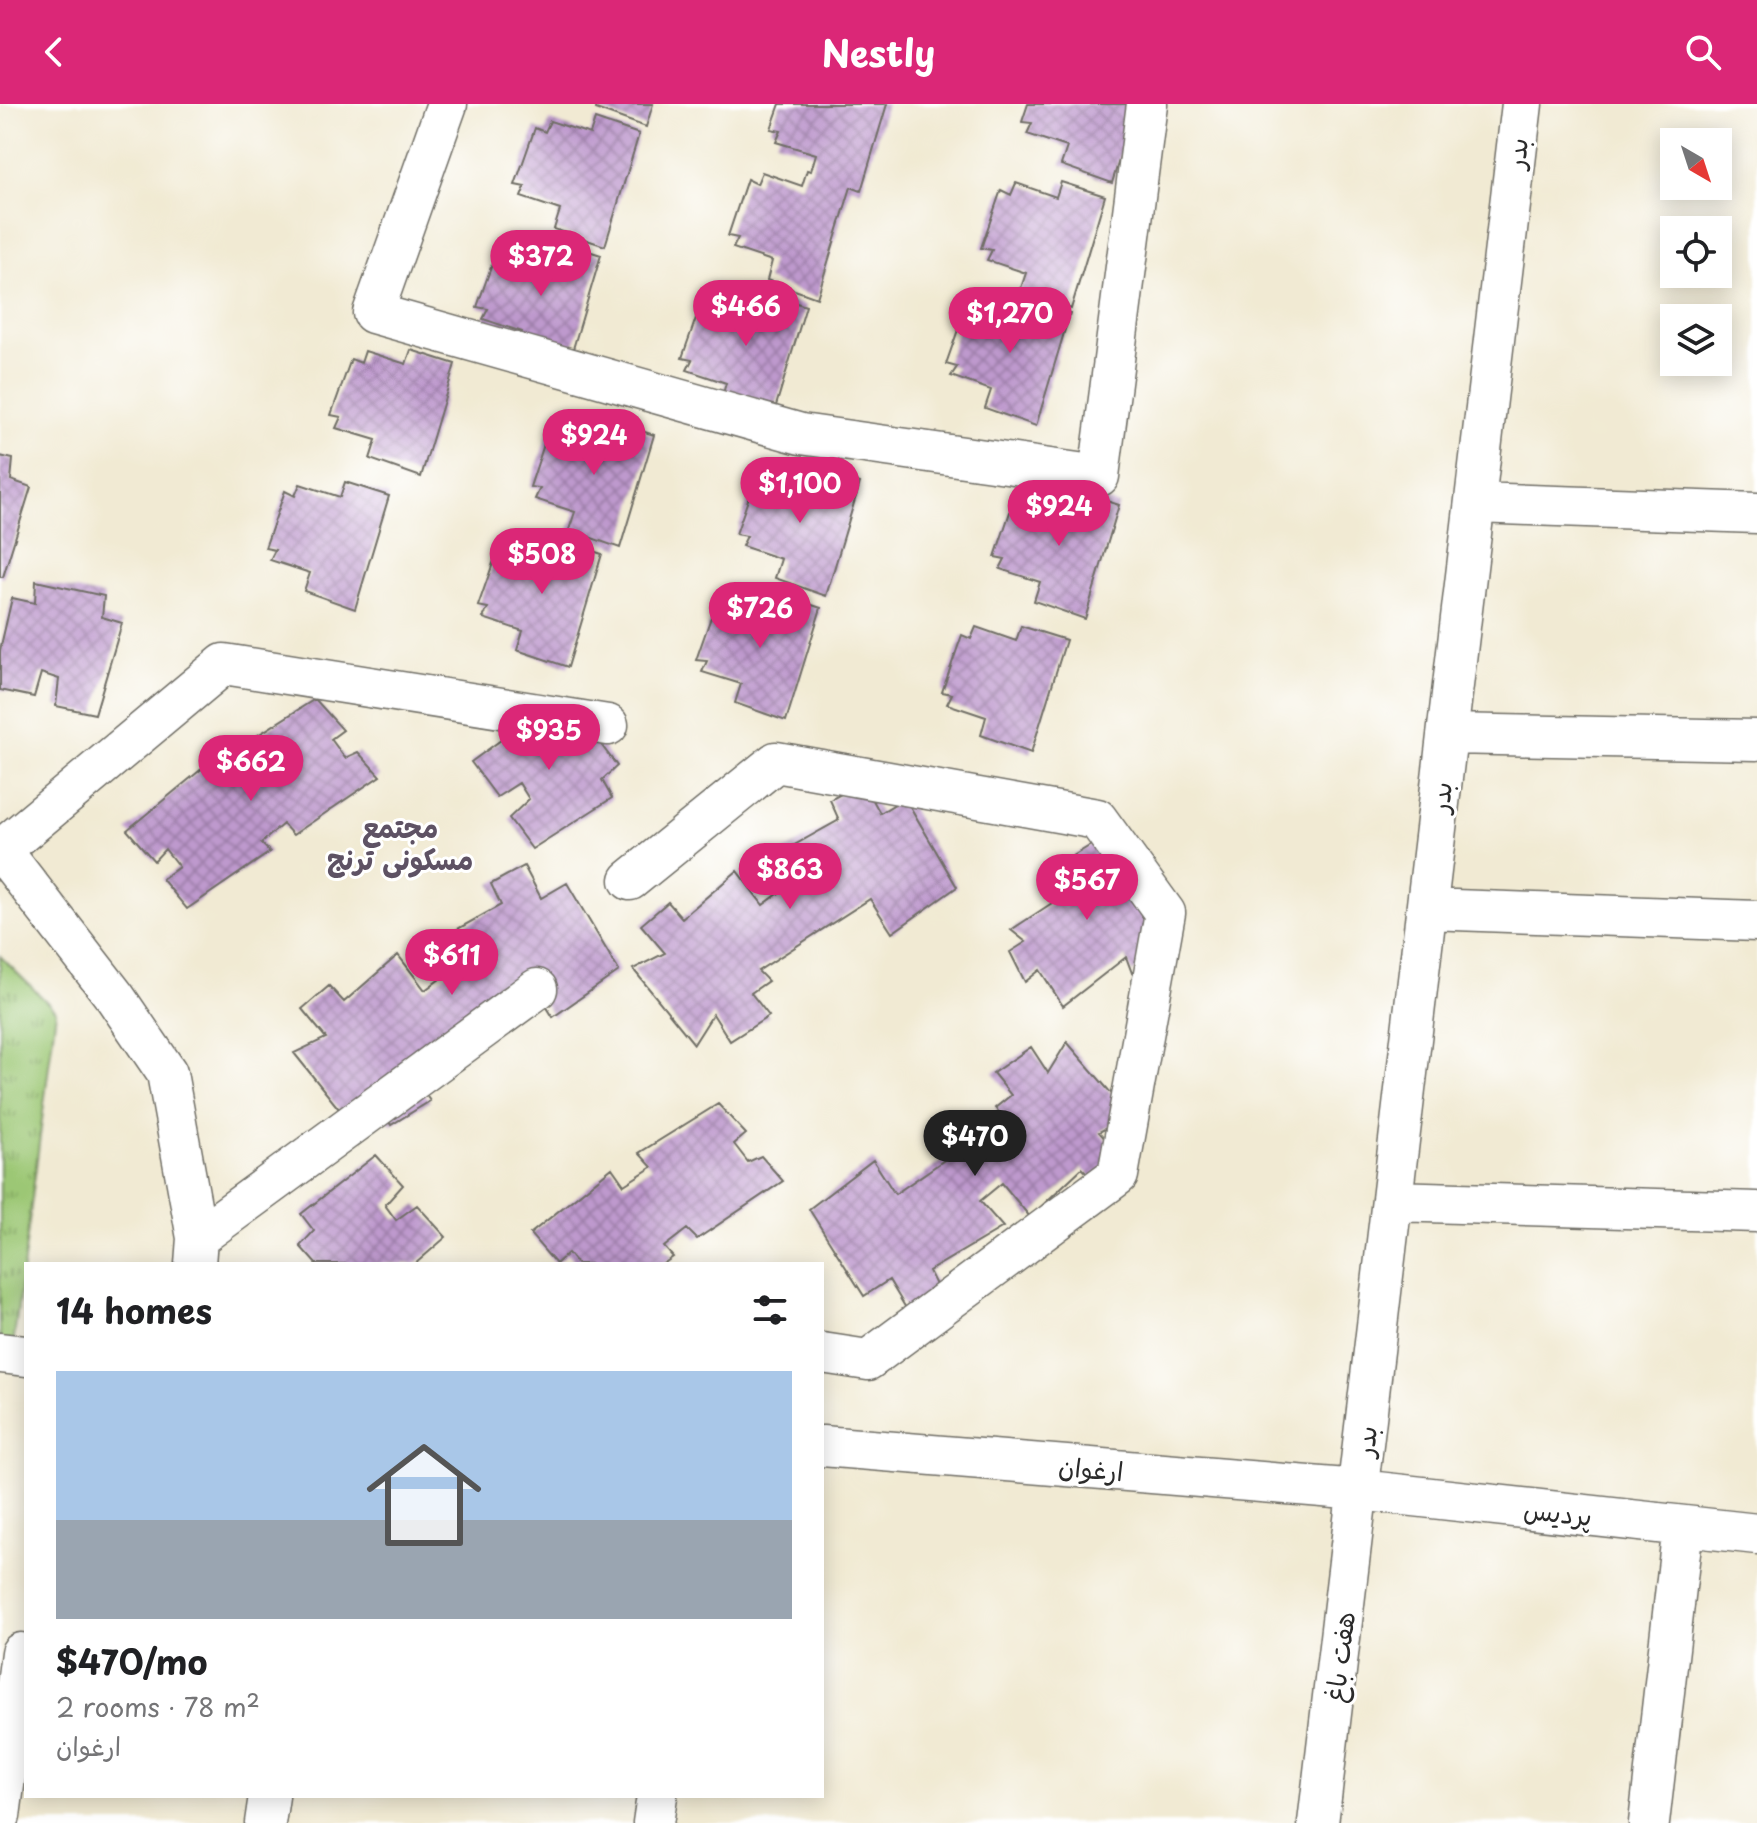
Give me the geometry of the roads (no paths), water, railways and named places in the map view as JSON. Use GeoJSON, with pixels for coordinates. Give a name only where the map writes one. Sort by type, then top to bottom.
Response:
{"type":"FeatureCollection","features":[{"type":"Feature","properties":{"kind":"street"},"geometry":{"type":"LineString","coordinates":[[447,104],[373,313],[801,434],[1099,476],[1147,104]]}},
{"type":"Feature","properties":{"kind":"street","name":"بدر"},"geometry":{"type":"LineString","coordinates":[[1359,1490],[1522,104]]}},
{"type":"Feature","properties":{"kind":"street"},"geometry":{"type":"LineString","coordinates":[[1475,503],[1757,513]]}},
{"type":"Feature","properties":{"kind":"street"},"geometry":{"type":"LineString","coordinates":[[537,989],[196,1251],[167,1073],[115,997],[1,850],[224,664],[608,725]]}},
{"type":"Feature","properties":{"kind":"street"},"geometry":{"type":"LineString","coordinates":[[1448,734],[1757,740]]}},
{"type":"Feature","properties":{"kind":"street"},"geometry":{"type":"LineString","coordinates":[[630,880],[776,762],[1097,819],[1165,913],[1118,1175],[868,1360],[824,1353]]}},
{"type":"Feature","properties":{"kind":"street"},"geometry":{"type":"LineString","coordinates":[[1428,909],[1757,921]]}},
{"type":"Feature","properties":{"kind":"street"},"geometry":{"type":"LineString","coordinates":[[1393,1201],[1757,1212]]}},
{"type":"Feature","properties":{"kind":"street"},"geometry":{"type":"LineString","coordinates":[[0,1353],[24,1356]]}},
{"type":"Feature","properties":{"kind":"street","name":"ارغوان"},"geometry":{"type":"LineString","coordinates":[[824,1446],[1359,1490]]}},
{"type":"Feature","properties":{"kind":"street","name":"پردیس"},"geometry":{"type":"LineString","coordinates":[[1359,1490],[1757,1534]]}},
{"type":"Feature","properties":{"kind":"street","name":"هفت باغ"},"geometry":{"type":"LineString","coordinates":[[1318,1823],[1359,1490]]}},
{"type":"Feature","properties":{"kind":"street"},"geometry":{"type":"LineString","coordinates":[[1649,1823],[1683,1526]]}},
{"type":"Feature","properties":{"kind":"street"},"geometry":{"type":"LineString","coordinates":[[0,1816],[21,1653]]}},
{"type":"Feature","properties":{"kind":"street"},"geometry":{"type":"LineString","coordinates":[[265,1823],[269,1798]]}},
{"type":"Feature","properties":{"kind":"street"},"geometry":{"type":"LineString","coordinates":[[653,1823],[657,1798]]}},
{"type":"Feature","properties":{"kind":"district","name":"مجتمع مسکونی ترنج"},"geometry":{"type":"Point","coordinates":[400,842]}}]}
